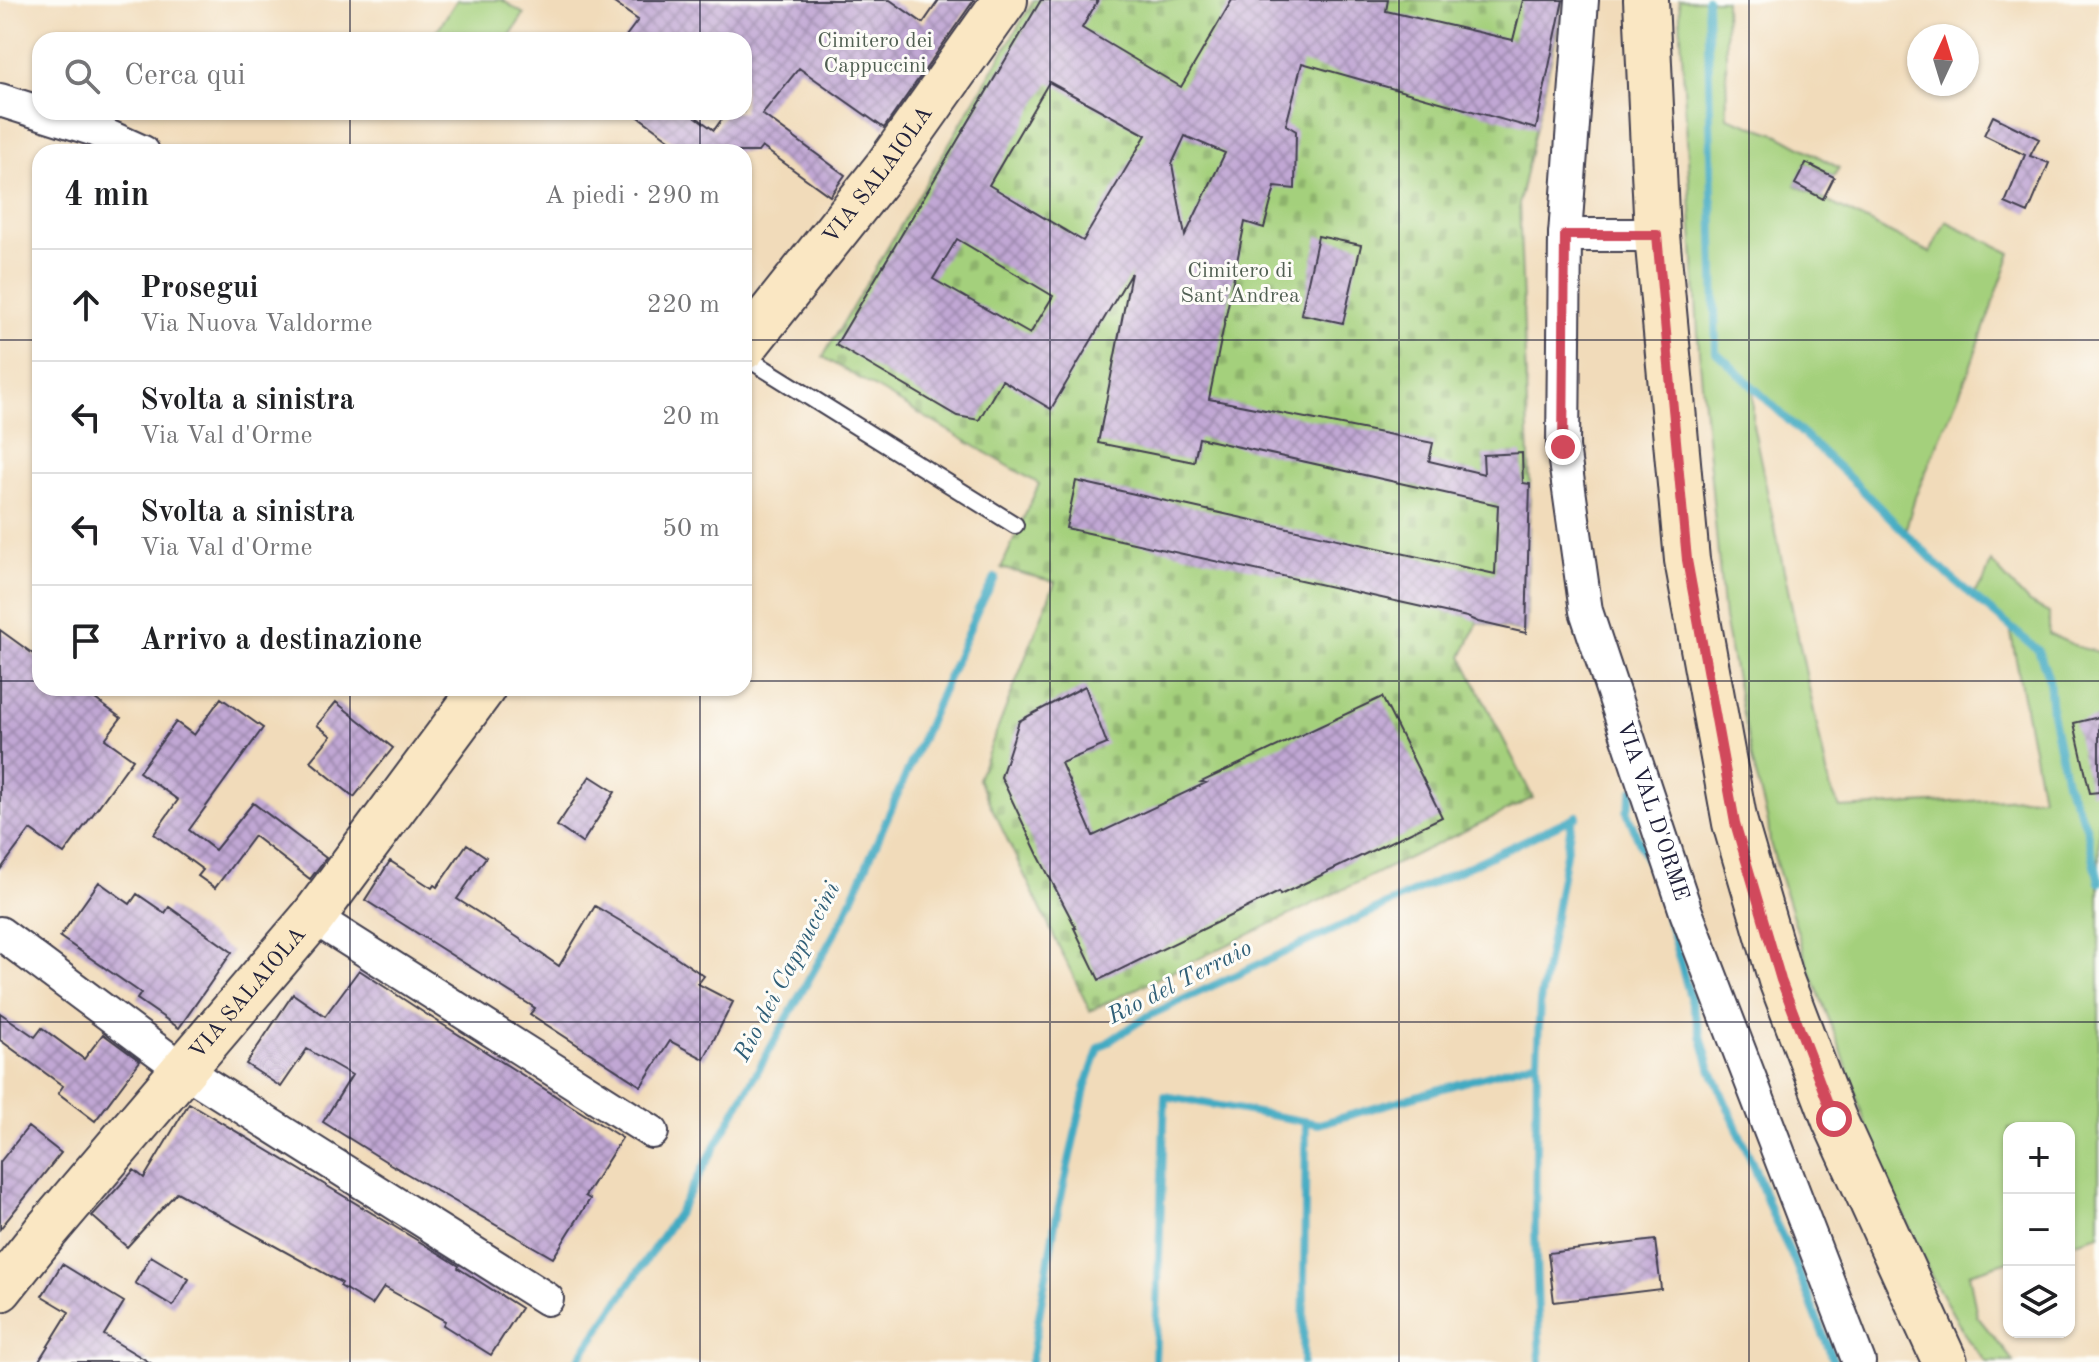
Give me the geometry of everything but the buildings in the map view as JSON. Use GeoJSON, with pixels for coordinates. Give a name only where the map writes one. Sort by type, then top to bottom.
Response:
{"type":"FeatureCollection","features":[{"type":"Feature","properties":{"kind":"main road","name":"VIA SALAIOLA"},"geometry":{"type":"LineString","coordinates":[[752,337],[886,168],[1005,0]]}},
{"type":"Feature","properties":{"kind":"main road"},"geometry":{"type":"LineString","coordinates":[[1646,0],[1657,235],[1687,560],[1735,823],[1781,980],[1834,1119],[1945,1362]]}},
{"type":"Feature","properties":{"kind":"main road","name":"VIA SALAIOLA"},"geometry":{"type":"LineString","coordinates":[[0,1289],[313,917],[477,696]]}},
{"type":"Feature","properties":{"kind":"street","name":"VIA VAL D'ORME"},"geometry":{"type":"LineString","coordinates":[[1582,0],[1565,235],[1563,447],[1586,611],[1686,912],[1859,1362]]}},
{"type":"Feature","properties":{"kind":"street"},"geometry":{"type":"LineString","coordinates":[[0,100],[32,110]]}},
{"type":"Feature","properties":{"kind":"street"},"geometry":{"type":"LineString","coordinates":[[63,120],[125,144]]}},
{"type":"Feature","properties":{"kind":"street"},"geometry":{"type":"LineString","coordinates":[[1565,235],[1657,235]]}},
{"type":"Feature","properties":{"kind":"street"},"geometry":{"type":"LineString","coordinates":[[313,917],[652,1132]]}},
{"type":"Feature","properties":{"kind":"street"},"geometry":{"type":"LineString","coordinates":[[0,933],[182,1069],[547,1299]]}},
{"type":"Feature","properties":{"kind":"lane"},"geometry":{"type":"LineString","coordinates":[[752,361],[1015,525]]}},
{"type":"Feature","properties":{"kind":"green space"},"geometry":{"type":"Polygon","coordinates":[[[457,0],[502,0],[524,14],[512,32],[436,32],[457,0]]]}},
{"type":"Feature","properties":{"kind":"green space","name":"Cimitero di Sant'Andrea"},"geometry":{"type":"Polygon","coordinates":[[[1034,0],[1564,0],[1519,203],[1530,484],[1526,633],[1478,622],[1462,657],[1533,798],[1090,1011],[978,779],[1055,582],[1001,568],[1039,484],[823,357],[1034,0]]]}},
{"type":"Feature","properties":{"kind":"green space"},"geometry":{"type":"Polygon","coordinates":[[[1679,0],[1725,0],[1727,117],[1779,135],[1839,168],[1834,177],[1806,163],[1795,185],[1930,253],[1946,221],[2011,253],[1968,373],[1915,497],[1905,532],[1753,388],[1753,425],[1830,787],[1840,808],[2042,797],[2010,628],[1971,596],[1983,583],[1991,562],[2029,603],[2049,613],[2049,634],[2099,652],[2099,1235],[2075,1242],[2075,1122],[2003,1122],[2003,1263],[1969,1273],[1977,1316],[2014,1362],[1986,1362],[1968,1340],[1931,1276],[1874,1150],[1841,1050],[1808,966],[1770,843],[1724,619],[1699,351],[1679,0]]]}},
{"type":"Feature","properties":{"kind":"waterway"},"geometry":{"type":"LineString","coordinates":[[1707,0],[1716,352],[1950,577],[2038,650],[2049,679],[2052,713],[2066,782],[2086,826],[2099,882]]}},
{"type":"Feature","properties":{"kind":"waterway","name":"Rio dei Cappuccini"},"geometry":{"type":"LineString","coordinates":[[577,1362],[678,1213],[845,915],[978,609],[995,578]]}},
{"type":"Feature","properties":{"kind":"waterway"},"geometry":{"type":"LineString","coordinates":[[1633,790],[1627,812],[1661,895],[1710,1067],[1794,1260],[1834,1362]]}},
{"type":"Feature","properties":{"kind":"waterway","name":"Rio del Terraio"},"geometry":{"type":"LineString","coordinates":[[1031,1362],[1055,1224],[1086,1085],[1099,1048],[1148,1016],[1577,816]]}},
{"type":"Feature","properties":{"kind":"waterway"},"geometry":{"type":"LineString","coordinates":[[1540,1362],[1535,1232],[1540,1002],[1572,819]]}},
{"type":"Feature","properties":{"kind":"waterway"},"geometry":{"type":"LineString","coordinates":[[1155,1362],[1165,1096],[1319,1124],[1537,1061]]}},
{"type":"Feature","properties":{"kind":"waterway"},"geometry":{"type":"LineString","coordinates":[[1303,1362],[1306,1121]]}},
{"type":"Feature","properties":{"kind":"route"},"geometry":{"type":"LineString","coordinates":[[1563,447],[1565,235],[1657,235],[1687,560],[1735,823],[1781,980],[1834,1119]]}},
{"type":"Feature","properties":{"kind":"park label","name":"Cimitero dei Cappuccini"},"geometry":{"type":"Point","coordinates":[875,54]}}]}
